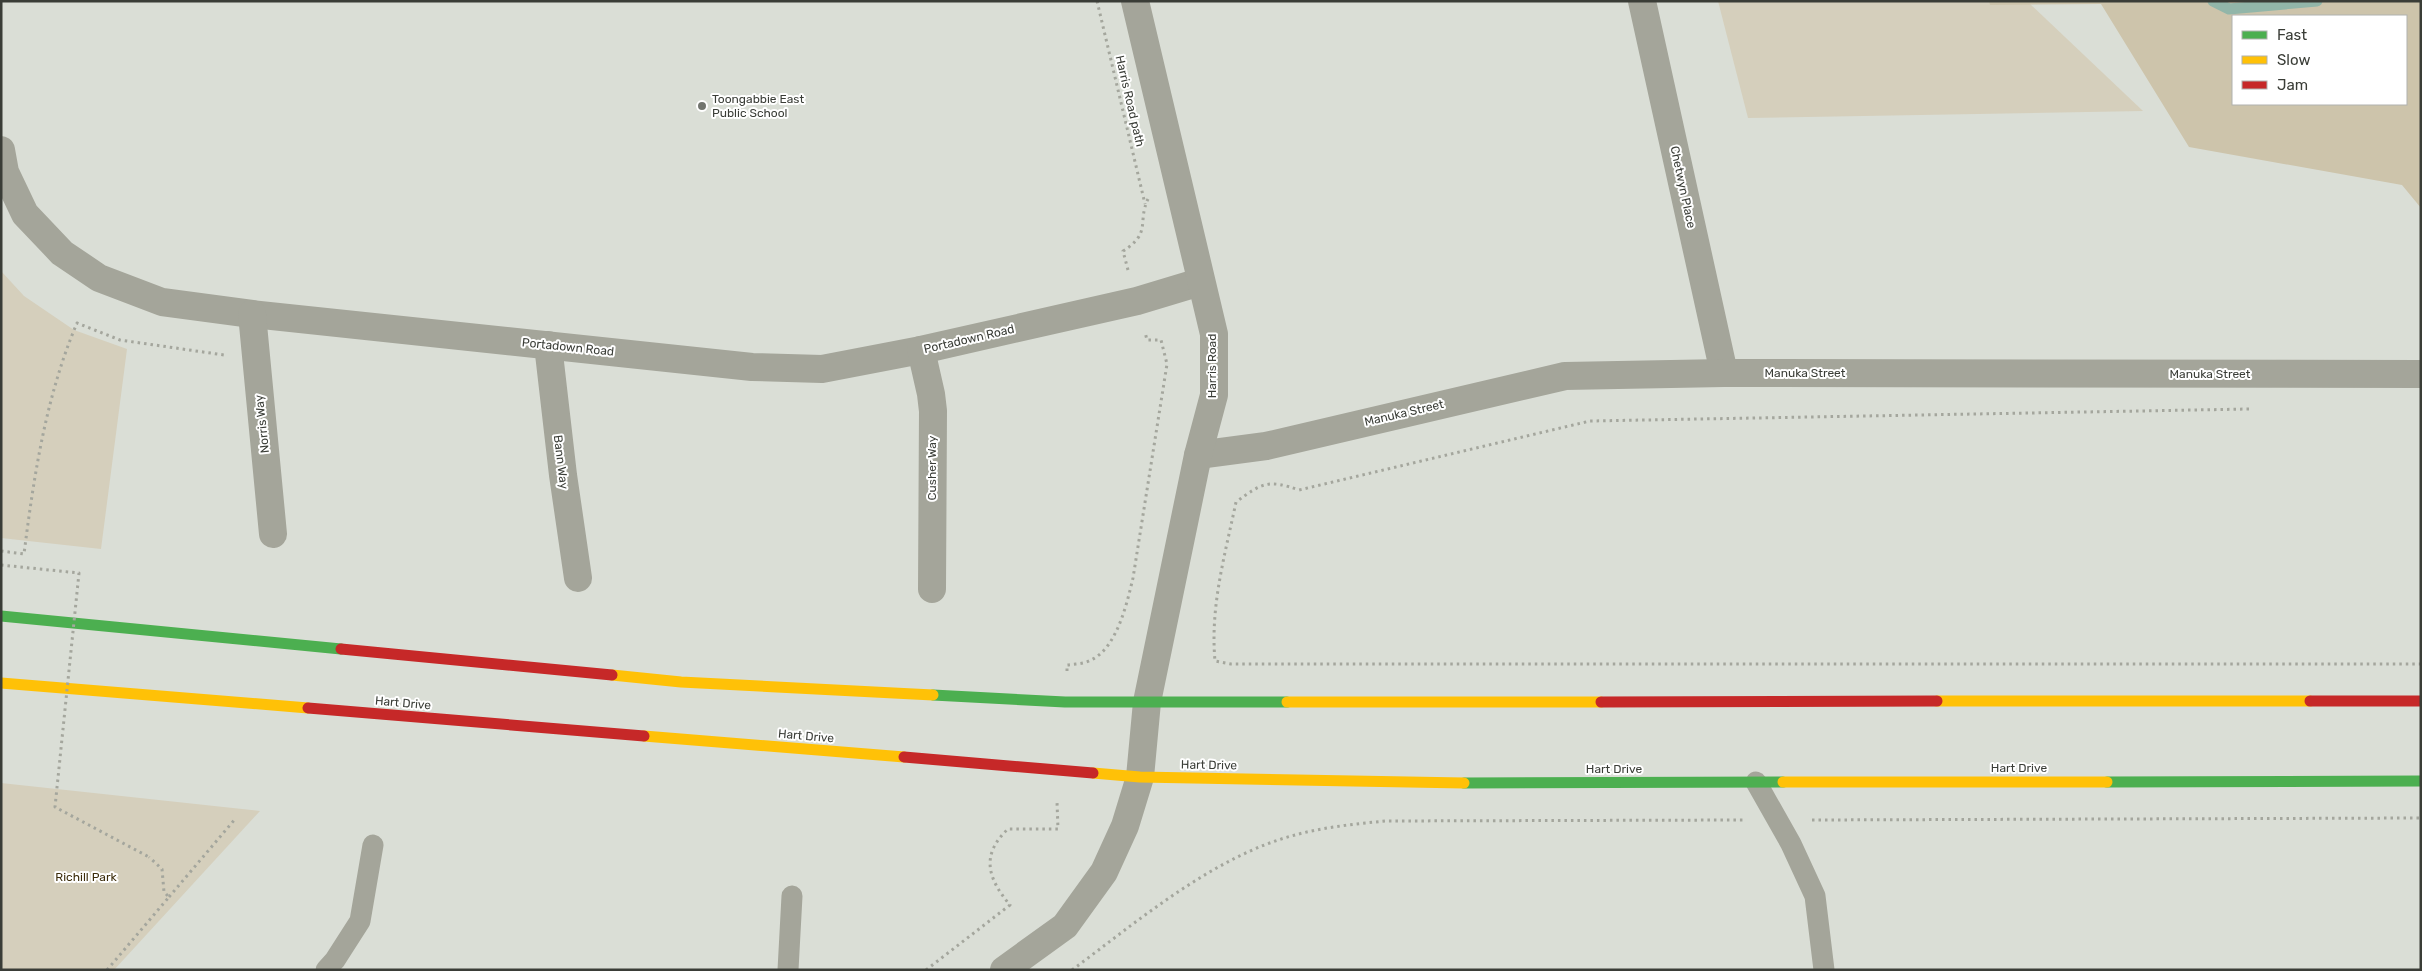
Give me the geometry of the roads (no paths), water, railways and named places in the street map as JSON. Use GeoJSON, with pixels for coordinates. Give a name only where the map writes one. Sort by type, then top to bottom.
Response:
{"type":"FeatureCollection","features":[{"type":"Feature","properties":{"kind":"highway"},"geometry":{"type":"LineString","coordinates":[[1,616],[681,682],[1064,702],[2421,701]]}},
{"type":"Feature","properties":{"kind":"highway","name":"Hart Drive"},"geometry":{"type":"LineString","coordinates":[[1,684],[1140,777],[1416,782],[2421,781]]}},
{"type":"Feature","properties":{"kind":"street","name":"Harris Road"},"geometry":{"type":"LineString","coordinates":[[1004,970],[1065,926],[1104,872],[1125,826],[1140,777],[1147,702],[1198,455],[1214,395],[1214,334],[1200,282],[1135,1]]}},
{"type":"Feature","properties":{"kind":"street","name":"Chetwyn Place"},"geometry":{"type":"LineString","coordinates":[[1642,1],[1724,373]]}},
{"type":"Feature","properties":{"kind":"street","name":"Portadown Road"},"geometry":{"type":"LineString","coordinates":[[1,150],[4,172],[25,214],[62,253],[92,273],[162,302],[252,314],[752,367],[822,369],[921,350],[1137,301],[1200,282]]}},
{"type":"Feature","properties":{"kind":"street","name":"Norris Way"},"geometry":{"type":"LineString","coordinates":[[252,314],[255,360],[274,534]]}},
{"type":"Feature","properties":{"kind":"street","name":"Bann Way"},"geometry":{"type":"LineString","coordinates":[[548,345],[563,475],[578,578]]}},
{"type":"Feature","properties":{"kind":"street","name":"Cusher Way"},"geometry":{"type":"LineString","coordinates":[[921,350],[932,394],[933,411],[932,589]]}},
{"type":"Feature","properties":{"kind":"street","name":"Manuka Street"},"geometry":{"type":"LineString","coordinates":[[1198,455],[1266,446],[1565,376],[1724,373],[2421,374]]}},
{"type":"Feature","properties":{"kind":"lane"},"geometry":{"type":"LineString","coordinates":[[1756,782],[1791,844],[1815,896],[1824,970]]}},
{"type":"Feature","properties":{"kind":"lane"},"geometry":{"type":"LineString","coordinates":[[326,970],[336,960],[360,920],[373,845]]}},
{"type":"Feature","properties":{"kind":"lane"},"geometry":{"type":"LineString","coordinates":[[788,970],[792,896]]}},
{"type":"Feature","properties":{"kind":"waterway"},"geometry":{"type":"LineString","coordinates":[[2213,1],[2229,9],[2317,1]]}},
{"type":"Feature","properties":{"kind":"place","name":"Toongabbie East Public School"},"geometry":{"type":"Point","coordinates":[702,106]}},
{"type":"Feature","properties":{"kind":"park label","name":"Richill Park"},"geometry":{"type":"Point","coordinates":[86,877]}}]}
